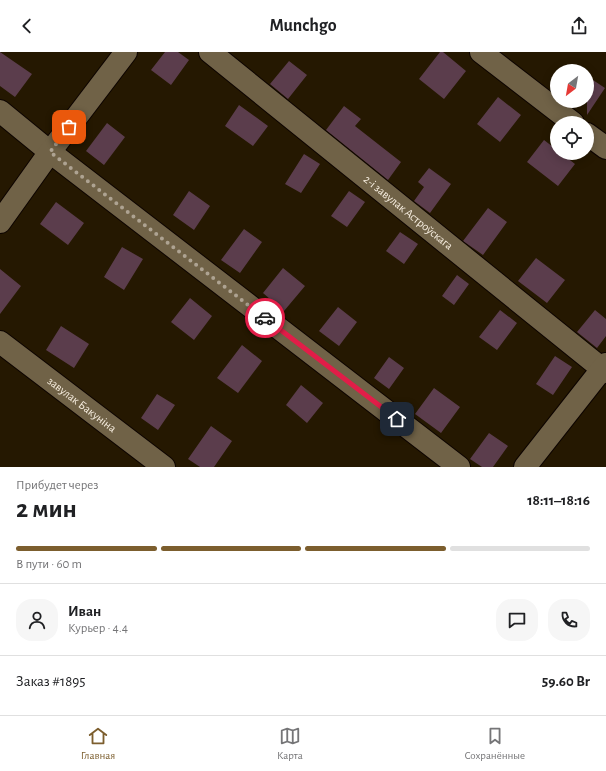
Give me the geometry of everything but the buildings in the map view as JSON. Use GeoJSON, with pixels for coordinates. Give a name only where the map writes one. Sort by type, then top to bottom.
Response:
{"type":"FeatureCollection","features":[{"type":"Feature","properties":{"kind":"street"},"geometry":{"type":"LineString","coordinates":[[0,222],[50,152],[126,52]]}},
{"type":"Feature","properties":{"kind":"street","name":"2-і завулак Астроўскага"},"geometry":{"type":"LineString","coordinates":[[210,52],[605,368]]}},
{"type":"Feature","properties":{"kind":"street"},"geometry":{"type":"LineString","coordinates":[[481,52],[564,116]]}},
{"type":"Feature","properties":{"kind":"street"},"geometry":{"type":"LineString","coordinates":[[0,111],[50,152],[459,467]]}},
{"type":"Feature","properties":{"kind":"street"},"geometry":{"type":"LineString","coordinates":[[594,139],[606,148]]}},
{"type":"Feature","properties":{"kind":"street","name":"завулак Бакуніна"},"geometry":{"type":"LineString","coordinates":[[0,342],[164,467]]}},
{"type":"Feature","properties":{"kind":"street"},"geometry":{"type":"LineString","coordinates":[[525,467],[605,368]]}},
{"type":"Feature","properties":{"kind":"way so far"},"geometry":{"type":"LineString","coordinates":[[69,127],[50,152],[265,318]]}},
{"type":"Feature","properties":{"kind":"route"},"geometry":{"type":"LineString","coordinates":[[265,318],[397,419]]}}]}
